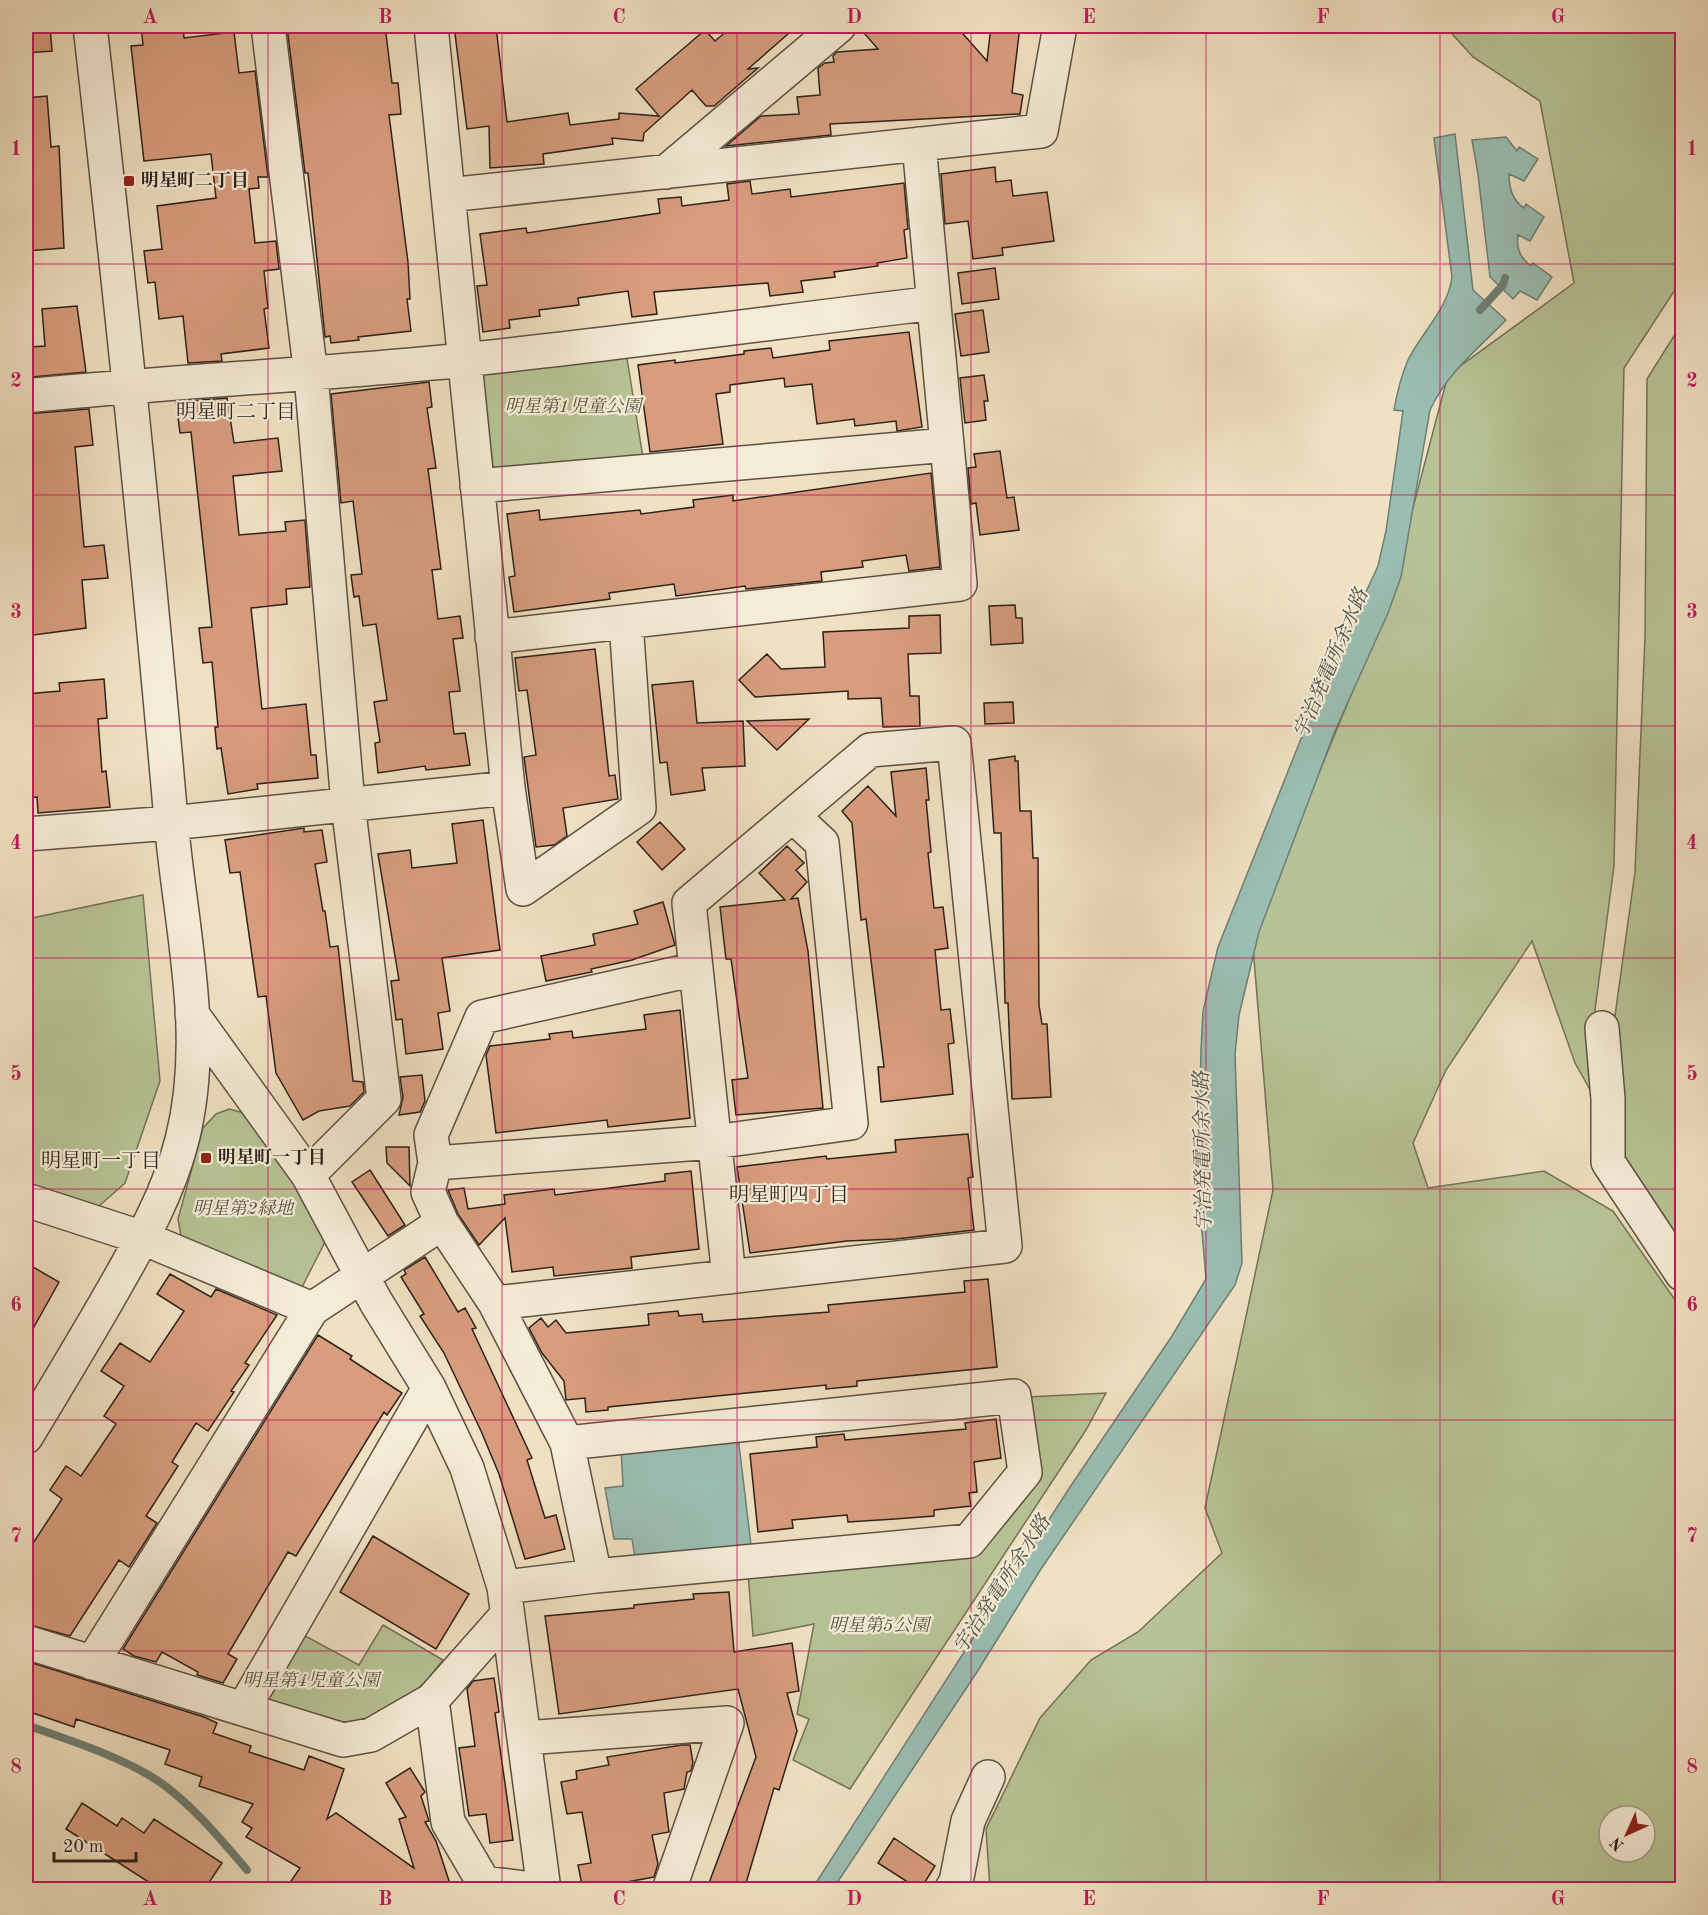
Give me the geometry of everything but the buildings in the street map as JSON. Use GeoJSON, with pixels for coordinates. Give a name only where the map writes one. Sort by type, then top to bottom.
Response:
{"type":"FeatureCollection","features":[{"type":"Feature","properties":{"kind":"street"},"geometry":{"type":"LineString","coordinates":[[26,1437],[143,1238],[172,1172],[183,1137],[194,1069],[192,1014],[171,823],[131,385],[90,26]]}},
{"type":"Feature","properties":{"kind":"street"},"geometry":{"type":"LineString","coordinates":[[268,26],[311,375],[348,804],[384,1099],[308,1175]]}},
{"type":"Feature","properties":{"kind":"street"},"geometry":{"type":"LineString","coordinates":[[431,26],[508,788],[523,890],[639,808],[626,622]]}},
{"type":"Feature","properties":{"kind":"street"},"geometry":{"type":"LineString","coordinates":[[666,172],[839,26]]}},
{"type":"Feature","properties":{"kind":"street"},"geometry":{"type":"LineString","coordinates":[[448,195],[1041,130],[1060,26]]}},
{"type":"Feature","properties":{"kind":"street"},"geometry":{"type":"LineString","coordinates":[[492,637],[960,584],[919,144]]}},
{"type":"Feature","properties":{"kind":"street"},"geometry":{"type":"LineString","coordinates":[[26,396],[131,385],[311,375],[464,360],[934,303]]}},
{"type":"Feature","properties":{"kind":"street"},"geometry":{"type":"LineString","coordinates":[[477,486],[947,445]]}},
{"type":"Feature","properties":{"kind":"street"},"geometry":{"type":"LineString","coordinates":[[495,1303],[1005,1246],[954,743],[870,750],[689,903],[729,1276]]}},
{"type":"Feature","properties":{"kind":"street"},"geometry":{"type":"LineString","coordinates":[[26,834],[171,823],[508,788]]}},
{"type":"Feature","properties":{"kind":"street"},"geometry":{"type":"LineString","coordinates":[[435,1162],[714,1142],[851,1123],[822,843],[793,816]]}},
{"type":"Feature","properties":{"kind":"street"},"geometry":{"type":"LineString","coordinates":[[595,1576],[567,1443],[495,1303],[442,1223],[428,1192],[435,1162],[431,1135],[482,1017],[696,969]]}},
{"type":"Feature","properties":{"kind":"street"},"geometry":{"type":"LineString","coordinates":[[192,1014],[308,1175],[365,1276],[376,1302],[429,1388],[467,1468],[505,1601],[525,1738],[542,1890],[484,1883],[448,1822],[432,1700]]}},
{"type":"Feature","properties":{"kind":"street"},"geometry":{"type":"LineString","coordinates":[[1602,1028],[1608,1099],[1608,1162],[1683,1274]]}},
{"type":"Feature","properties":{"kind":"street"},"geometry":{"type":"LineString","coordinates":[[26,1200],[143,1238],[312,1308]]}},
{"type":"Feature","properties":{"kind":"street"},"geometry":{"type":"LineString","coordinates":[[92,1663],[312,1308],[365,1276],[442,1223]]}},
{"type":"Feature","properties":{"kind":"street"},"geometry":{"type":"LineString","coordinates":[[243,1708],[429,1388]]}},
{"type":"Feature","properties":{"kind":"street"},"geometry":{"type":"LineString","coordinates":[[26,1642],[343,1740],[371,1736],[432,1700],[505,1601],[595,1576],[969,1541],[1025,1472],[1014,1396],[567,1443]]}},
{"type":"Feature","properties":{"kind":"street"},"geometry":{"type":"LineString","coordinates":[[525,1738],[727,1723],[669,1890]]}},
{"type":"Feature","properties":{"kind":"street"},"geometry":{"type":"LineString","coordinates":[[951,1890],[956,1882],[968,1821],[988,1777]]}},
{"type":"Feature","properties":{"kind":"green space"},"geometry":{"type":"Polygon","coordinates":[[[1445,26],[1682,26],[1682,279],[1624,368],[1614,866],[1593,1025],[1593,1095],[1575,1063],[1532,941],[1446,1070],[1413,1143],[1428,1188],[1544,1171],[1613,1211],[1682,1310],[1682,1889],[990,1889],[986,1829],[1040,1718],[1091,1660],[1138,1632],[1222,1553],[1205,1508],[1273,1190],[1252,935],[1386,610],[1448,375],[1574,283],[1540,101],[1473,57],[1445,26]]]}},
{"type":"Feature","properties":{"kind":"green space"},"geometry":{"type":"Polygon","coordinates":[[[1682,323],[1682,1250],[1617,1161],[1613,1030],[1635,872],[1645,637],[1647,379],[1682,323]]]}},
{"type":"Feature","properties":{"kind":"green space","name":"明星第1児童公園"},"geometry":{"type":"Polygon","coordinates":[[[624,340],[644,464],[489,473],[475,376],[624,340]]]}},
{"type":"Feature","properties":{"kind":"green space"},"geometry":{"type":"Polygon","coordinates":[[[143,895],[160,1081],[125,1183],[98,1207],[26,1183],[26,923],[32,918],[143,895]]]}},
{"type":"Feature","properties":{"kind":"green space","name":"明星第2緑地"},"geometry":{"type":"Polygon","coordinates":[[[229,1109],[248,1114],[299,1185],[325,1242],[301,1289],[181,1236],[178,1219],[203,1128],[216,1114],[229,1109]]]}},
{"type":"Feature","properties":{"kind":"green space","name":"明星第5公園"},"geometry":{"type":"Polygon","coordinates":[[[1106,1393],[1086,1430],[850,1789],[793,1760],[809,1719],[797,1714],[814,1624],[753,1636],[748,1573],[972,1551],[1034,1468],[1028,1397],[1106,1393]]]}},
{"type":"Feature","properties":{"kind":"green space","name":"明星第4児童公園"},"geometry":{"type":"Polygon","coordinates":[[[383,1625],[443,1660],[429,1678],[385,1721],[343,1735],[263,1697],[296,1631],[359,1665],[383,1625]]]}},
{"type":"Feature","properties":{"kind":"water"},"geometry":{"type":"Polygon","coordinates":[[[1455,134],[1473,290],[1506,320],[1454,373],[1430,410],[1401,577],[1388,613],[1335,731],[1259,932],[1239,1015],[1235,1054],[1242,1263],[1235,1285],[1041,1569],[977,1672],[833,1889],[812,1889],[1070,1487],[1172,1336],[1206,1279],[1198,1185],[1203,1011],[1218,947],[1322,686],[1378,566],[1386,531],[1403,411],[1394,410],[1403,372],[1450,289],[1452,277],[1434,138],[1455,134]]]}},
{"type":"Feature","properties":{"kind":"water"},"geometry":{"type":"Polygon","coordinates":[[[1506,137],[1517,151],[1519,147],[1538,159],[1524,181],[1509,174],[1511,189],[1517,202],[1524,208],[1526,204],[1544,217],[1530,241],[1518,235],[1518,248],[1524,260],[1531,266],[1533,263],[1552,277],[1537,300],[1520,291],[1513,299],[1490,277],[1472,140],[1506,137]]]}},
{"type":"Feature","properties":{"kind":"water"},"geometry":{"type":"Polygon","coordinates":[[[738,1436],[751,1545],[635,1557],[632,1539],[614,1539],[605,1488],[623,1486],[621,1448],[738,1436]]]}},
{"type":"Feature","properties":{"kind":"waterway","name":"宇治発電所余水路"},"geometry":{"type":"LineString","coordinates":[[1480,310],[1503,285],[1505,278]]}},
{"type":"Feature","properties":{"kind":"waterway"},"geometry":{"type":"LineString","coordinates":[[26,1725],[97,1750],[164,1785],[208,1825],[247,1870]]}},
{"type":"Feature","properties":{"kind":"place","name":"明星町二丁目"},"geometry":{"type":"Point","coordinates":[129,181]}},
{"type":"Feature","properties":{"kind":"place","name":"明星町一丁目"},"geometry":{"type":"Point","coordinates":[206,1158]}},
{"type":"Feature","properties":{"kind":"district","name":"明星町二丁目"},"geometry":{"type":"Point","coordinates":[236,413]}},
{"type":"Feature","properties":{"kind":"district","name":"明星町一丁目"},"geometry":{"type":"Point","coordinates":[101,1162]}},
{"type":"Feature","properties":{"kind":"district","name":"明星町四丁目"},"geometry":{"type":"Point","coordinates":[789,1196]}}]}
